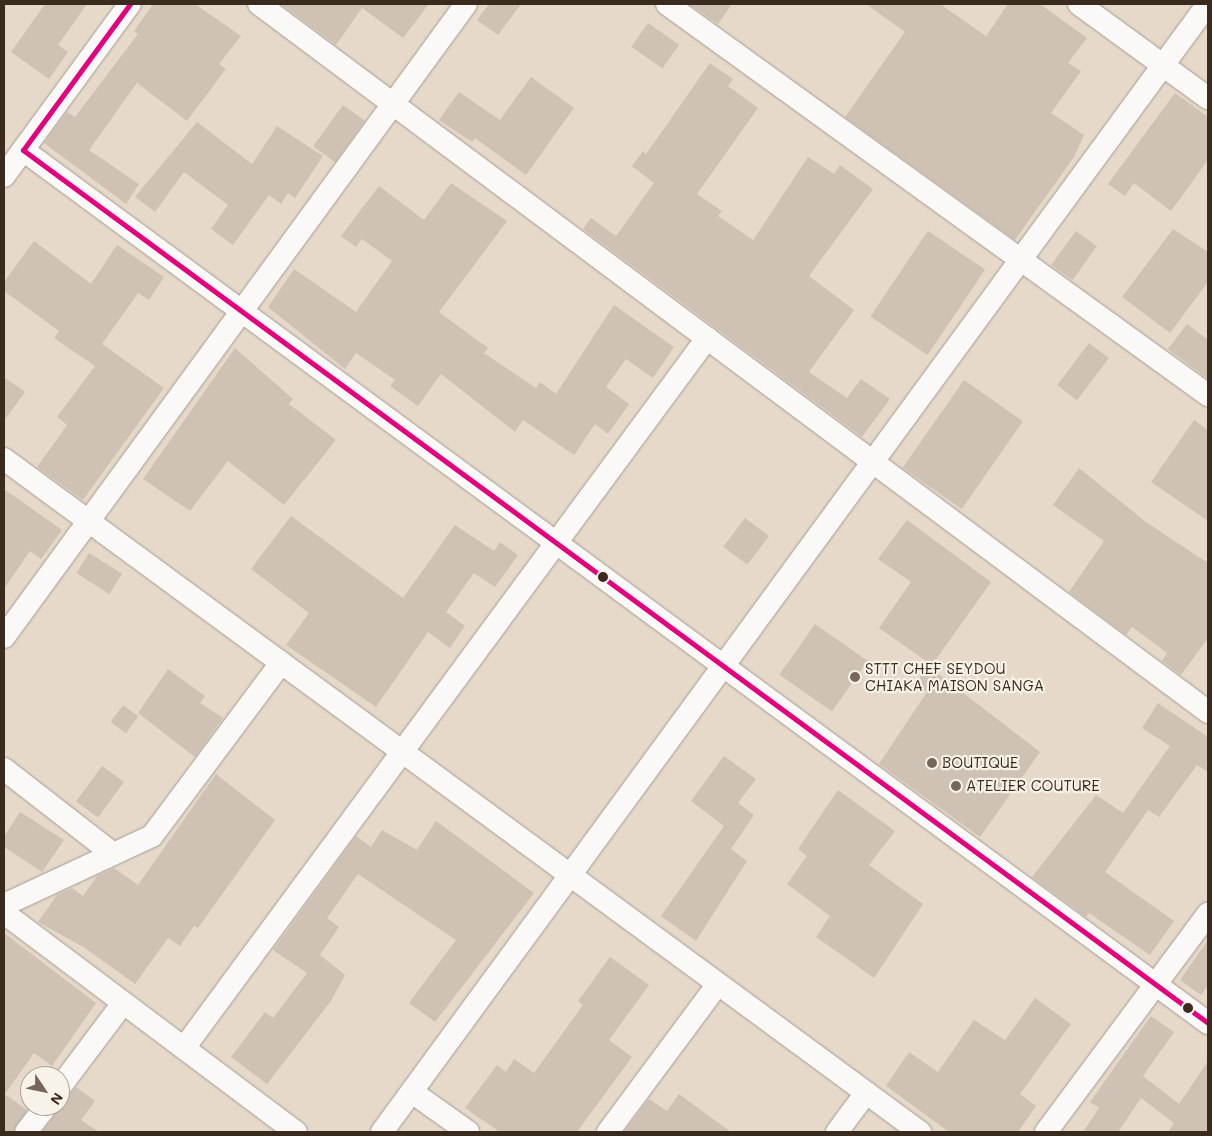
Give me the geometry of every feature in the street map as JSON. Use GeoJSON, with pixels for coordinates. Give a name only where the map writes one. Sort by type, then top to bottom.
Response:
{"type":"FeatureCollection","features":[{"type":"Feature","properties":{"kind":"street"},"geometry":{"type":"LineString","coordinates":[[4,176],[130,4]]}},
{"type":"Feature","properties":{"kind":"street"},"geometry":{"type":"LineString","coordinates":[[259,4],[1208,712]]}},
{"type":"Feature","properties":{"kind":"street"},"geometry":{"type":"LineString","coordinates":[[4,637],[466,4]]}},
{"type":"Feature","properties":{"kind":"street"},"geometry":{"type":"LineString","coordinates":[[667,4],[1208,395]]}},
{"type":"Feature","properties":{"kind":"street"},"geometry":{"type":"LineString","coordinates":[[1079,4],[1208,98]]}},
{"type":"Feature","properties":{"kind":"street"},"geometry":{"type":"LineString","coordinates":[[382,1132],[1208,4]]}},
{"type":"Feature","properties":{"kind":"street"},"geometry":{"type":"LineString","coordinates":[[23,150],[1208,1023]]}},
{"type":"Feature","properties":{"kind":"street"},"geometry":{"type":"LineString","coordinates":[[184,1048],[706,338]]}},
{"type":"Feature","properties":{"kind":"street"},"geometry":{"type":"LineString","coordinates":[[4,459],[920,1132]]}},
{"type":"Feature","properties":{"kind":"street"},"geometry":{"type":"LineString","coordinates":[[4,905],[152,836],[281,663]]}},
{"type":"Feature","properties":{"kind":"street"},"geometry":{"type":"LineString","coordinates":[[4,769],[114,854]]}},
{"type":"Feature","properties":{"kind":"street"},"geometry":{"type":"LineString","coordinates":[[4,913],[296,1132]]}},
{"type":"Feature","properties":{"kind":"street"},"geometry":{"type":"LineString","coordinates":[[1046,1132],[1208,914]]}},
{"type":"Feature","properties":{"kind":"street"},"geometry":{"type":"LineString","coordinates":[[608,1132],[718,984]]}},
{"type":"Feature","properties":{"kind":"street"},"geometry":{"type":"LineString","coordinates":[[70,1074],[123,1002]]}},
{"type":"Feature","properties":{"kind":"street"},"geometry":{"type":"LineString","coordinates":[[412,1092],[468,1132]]}},
{"type":"Feature","properties":{"kind":"street"},"geometry":{"type":"LineString","coordinates":[[837,1132],[866,1093]]}},
{"type":"Feature","properties":{"kind":"street"},"geometry":{"type":"LineString","coordinates":[[26,1132],[38,1116]]}},
{"type":"Feature","properties":{"kind":"building"},"geometry":{"type":"Polygon","coordinates":[[[45,4],[87,4],[58,45],[68,52],[49,79],[11,52],[45,4]]]}},
{"type":"Feature","properties":{"kind":"building"},"geometry":{"type":"Polygon","coordinates":[[[153,4],[195,4],[241,36],[219,64],[226,69],[187,121],[137,83],[89,150],[139,184],[126,204],[44,143],[67,112],[75,117],[138,34],[134,31],[153,4]]]}},
{"type":"Feature","properties":{"kind":"building"},"geometry":{"type":"Polygon","coordinates":[[[281,4],[429,4],[403,38],[362,8],[336,45],[281,4]]]}},
{"type":"Feature","properties":{"kind":"building"},"geometry":{"type":"Polygon","coordinates":[[[489,4],[521,4],[498,35],[477,20],[489,4]]]}},
{"type":"Feature","properties":{"kind":"building"},"geometry":{"type":"Polygon","coordinates":[[[689,4],[732,4],[718,24],[689,4]]]}},
{"type":"Feature","properties":{"kind":"building"},"geometry":{"type":"Polygon","coordinates":[[[866,4],[940,4],[986,36],[1008,4],[1040,4],[1087,38],[1068,63],[1081,71],[1051,113],[1084,135],[1074,157],[1015,240],[845,117],[905,32],[866,4]]]}},
{"type":"Feature","properties":{"kind":"building"},"geometry":{"type":"Polygon","coordinates":[[[648,23],[679,45],[662,69],[631,47],[648,23]]]}},
{"type":"Feature","properties":{"kind":"building"},"geometry":{"type":"Polygon","coordinates":[[[710,63],[733,79],[728,86],[758,108],[697,194],[722,211],[718,216],[753,240],[808,157],[834,174],[840,165],[873,189],[809,276],[854,310],[809,372],[847,398],[861,379],[890,399],[862,437],[583,229],[591,218],[616,236],[654,183],[632,166],[643,151],[646,154],[710,63]]]}},
{"type":"Feature","properties":{"kind":"building"},"geometry":{"type":"Polygon","coordinates":[[[531,77],[574,108],[526,175],[475,138],[472,142],[439,120],[459,92],[500,120],[531,77]]]}},
{"type":"Feature","properties":{"kind":"building"},"geometry":{"type":"Polygon","coordinates":[[[1175,93],[1208,117],[1208,160],[1171,211],[1134,183],[1125,196],[1108,184],[1175,93]]]}},
{"type":"Feature","properties":{"kind":"building"},"geometry":{"type":"Polygon","coordinates":[[[343,105],[365,121],[335,162],[313,146],[343,105]]]}},
{"type":"Feature","properties":{"kind":"building"},"geometry":{"type":"Polygon","coordinates":[[[197,122],[252,164],[277,126],[323,156],[295,198],[288,193],[281,204],[269,195],[233,245],[211,229],[228,205],[184,172],[155,212],[135,197],[197,122]]]}},
{"type":"Feature","properties":{"kind":"building"},"geometry":{"type":"Polygon","coordinates":[[[451,183],[507,221],[439,312],[488,348],[484,353],[536,388],[540,382],[556,394],[614,305],[674,347],[653,378],[626,359],[606,387],[629,404],[608,434],[595,424],[574,455],[523,420],[515,432],[441,374],[418,406],[390,386],[395,380],[356,353],[345,369],[268,307],[294,269],[356,312],[392,261],[362,239],[356,247],[341,236],[379,186],[424,220],[451,183]]]}},
{"type":"Feature","properties":{"kind":"building"},"geometry":{"type":"Polygon","coordinates":[[[1173,229],[1208,252],[1208,282],[1170,333],[1122,297],[1173,229]]]}},
{"type":"Feature","properties":{"kind":"building"},"geometry":{"type":"Polygon","coordinates":[[[928,231],[985,270],[928,355],[870,316],[928,231]]]}},
{"type":"Feature","properties":{"kind":"building"},"geometry":{"type":"Polygon","coordinates":[[[1076,231],[1097,246],[1072,280],[1051,265],[1076,231]]]}},
{"type":"Feature","properties":{"kind":"building"},"geometry":{"type":"Polygon","coordinates":[[[34,241],[91,284],[117,245],[164,277],[149,300],[138,293],[102,344],[164,388],[83,500],[37,467],[67,425],[57,417],[95,366],[54,338],[59,331],[4,291],[4,282],[34,241]]]}},
{"type":"Feature","properties":{"kind":"building"},"geometry":{"type":"Polygon","coordinates":[[[1187,324],[1208,340],[1208,379],[1168,349],[1187,324]]]}},
{"type":"Feature","properties":{"kind":"building"},"geometry":{"type":"Polygon","coordinates":[[[1089,343],[1109,358],[1077,400],[1057,385],[1089,343]]]}},
{"type":"Feature","properties":{"kind":"building"},"geometry":{"type":"Polygon","coordinates":[[[235,348],[293,399],[289,404],[336,440],[284,505],[228,461],[190,511],[143,479],[235,348]]]}},
{"type":"Feature","properties":{"kind":"building"},"geometry":{"type":"Polygon","coordinates":[[[4,377],[25,392],[4,421],[4,377]]]}},
{"type":"Feature","properties":{"kind":"building"},"geometry":{"type":"Polygon","coordinates":[[[964,380],[1023,421],[962,509],[903,468],[964,380]]]}},
{"type":"Feature","properties":{"kind":"building"},"geometry":{"type":"Polygon","coordinates":[[[1194,420],[1208,430],[1208,521],[1151,482],[1194,420]]]}},
{"type":"Feature","properties":{"kind":"building"},"geometry":{"type":"Polygon","coordinates":[[[1079,468],[1146,522],[1208,563],[1208,638],[1181,675],[1162,661],[1167,653],[1132,627],[1126,635],[1069,592],[1104,541],[1053,505],[1079,468]]]}},
{"type":"Feature","properties":{"kind":"building"},"geometry":{"type":"Polygon","coordinates":[[[4,489],[62,530],[41,559],[30,551],[4,589],[4,489]]]}},
{"type":"Feature","properties":{"kind":"building"},"geometry":{"type":"Polygon","coordinates":[[[291,516],[403,598],[455,525],[494,551],[500,542],[518,555],[495,587],[474,573],[446,612],[465,626],[450,648],[428,632],[376,707],[286,645],[309,613],[251,569],[291,516]]]}},
{"type":"Feature","properties":{"kind":"building"},"geometry":{"type":"Polygon","coordinates":[[[745,518],[769,536],[747,565],[723,547],[745,518]]]}},
{"type":"Feature","properties":{"kind":"building"},"geometry":{"type":"Polygon","coordinates":[[[907,520],[991,582],[932,665],[879,628],[911,582],[878,559],[907,520]]]}},
{"type":"Feature","properties":{"kind":"building"},"geometry":{"type":"Polygon","coordinates":[[[89,553],[122,574],[109,594],[76,573],[89,553]]]}},
{"type":"Feature","properties":{"kind":"building"},"geometry":{"type":"Polygon","coordinates":[[[815,624],[867,661],[832,711],[779,675],[815,624]]]}},
{"type":"Feature","properties":{"kind":"building"},"geometry":{"type":"Polygon","coordinates":[[[928,666],[1040,752],[980,837],[879,764],[927,692],[915,684],[928,666]]]}},
{"type":"Feature","properties":{"kind":"building"},"geometry":{"type":"Polygon","coordinates":[[[168,669],[205,696],[200,703],[223,718],[195,757],[138,713],[168,669]]]}},
{"type":"Feature","properties":{"kind":"building"},"geometry":{"type":"Polygon","coordinates":[[[1158,703],[1208,737],[1208,772],[1197,765],[1159,817],[1148,810],[1105,872],[1174,921],[1150,955],[1089,913],[1086,917],[1032,877],[1096,795],[1123,813],[1170,746],[1142,728],[1158,703]]]}},
{"type":"Feature","properties":{"kind":"building"},"geometry":{"type":"Polygon","coordinates":[[[123,705],[138,716],[126,733],[111,722],[123,705]]]}},
{"type":"Feature","properties":{"kind":"building"},"geometry":{"type":"Polygon","coordinates":[[[724,756],[756,779],[738,803],[754,815],[731,849],[747,861],[696,941],[661,916],[724,826],[691,801],[724,756]]]}},
{"type":"Feature","properties":{"kind":"building"},"geometry":{"type":"Polygon","coordinates":[[[102,766],[124,782],[98,817],[76,802],[102,766]]]}},
{"type":"Feature","properties":{"kind":"building"},"geometry":{"type":"Polygon","coordinates":[[[216,774],[275,820],[198,928],[194,926],[180,946],[168,938],[135,984],[85,948],[38,922],[57,895],[72,888],[83,896],[97,876],[114,868],[138,885],[216,774]]]}},
{"type":"Feature","properties":{"kind":"building"},"geometry":{"type":"Polygon","coordinates":[[[838,790],[895,831],[869,865],[923,904],[874,978],[816,937],[830,916],[787,884],[807,856],[798,849],[838,790]]]}},
{"type":"Feature","properties":{"kind":"building"},"geometry":{"type":"Polygon","coordinates":[[[20,812],[64,840],[42,872],[4,847],[4,837],[20,812]]]}},
{"type":"Feature","properties":{"kind":"building"},"geometry":{"type":"Polygon","coordinates":[[[436,821],[534,893],[435,1022],[409,1003],[456,940],[358,874],[327,918],[339,927],[320,955],[345,975],[331,1001],[267,1084],[231,1057],[265,1012],[273,1018],[307,973],[273,950],[356,836],[371,847],[382,830],[417,850],[436,821]]]}},
{"type":"Feature","properties":{"kind":"building"},"geometry":{"type":"Polygon","coordinates":[[[4,933],[96,1003],[52,1066],[34,1053],[25,1066],[20,1066],[20,1073],[5,1094],[20,1105],[20,1116],[23,1116],[13,1132],[4,1132],[4,933]]]}},
{"type":"Feature","properties":{"kind":"building"},"geometry":{"type":"Polygon","coordinates":[[[1208,940],[1208,985],[1201,995],[1180,980],[1208,940]]]}},
{"type":"Feature","properties":{"kind":"building"},"geometry":{"type":"Polygon","coordinates":[[[610,957],[649,985],[609,1040],[632,1057],[577,1132],[500,1132],[465,1108],[497,1065],[506,1072],[514,1059],[534,1073],[583,1005],[578,1001],[610,957]]]}},
{"type":"Feature","properties":{"kind":"building"},"geometry":{"type":"Polygon","coordinates":[[[1035,998],[1071,1024],[1020,1094],[1036,1106],[1018,1132],[949,1132],[886,1086],[909,1052],[938,1072],[974,1020],[1005,1040],[1035,998]]]}},
{"type":"Feature","properties":{"kind":"building"},"geometry":{"type":"Polygon","coordinates":[[[1151,1016],[1174,1032],[1143,1076],[1179,1104],[1208,1061],[1208,1132],[1168,1132],[1174,1123],[1141,1098],[1118,1132],[1083,1132],[1099,1108],[1090,1102],[1151,1016]]]}},
{"type":"Feature","properties":{"kind":"building"},"geometry":{"type":"Polygon","coordinates":[[[76,1087],[95,1101],[81,1120],[99,1132],[42,1132],[54,1116],[70,1116],[70,1095],[76,1087]]]}},
{"type":"Feature","properties":{"kind":"building"},"geometry":{"type":"Polygon","coordinates":[[[679,1094],[731,1132],[624,1132],[649,1099],[667,1111],[679,1094]]]}},
{"type":"Feature","properties":{"kind":"transit line"},"geometry":{"type":"LineString","coordinates":[[130,4],[23,150],[1208,1023]]}},
{"type":"Feature","properties":{"kind":"place","name":"STTT CHEF SEYDOU CHIAKA MAISON SANGA"},"geometry":{"type":"Point","coordinates":[855,677]}},
{"type":"Feature","properties":{"kind":"place","name":"BOUTIQUE"},"geometry":{"type":"Point","coordinates":[932,763]}},
{"type":"Feature","properties":{"kind":"place","name":"ATELIER COUTURE"},"geometry":{"type":"Point","coordinates":[956,786]}}]}
